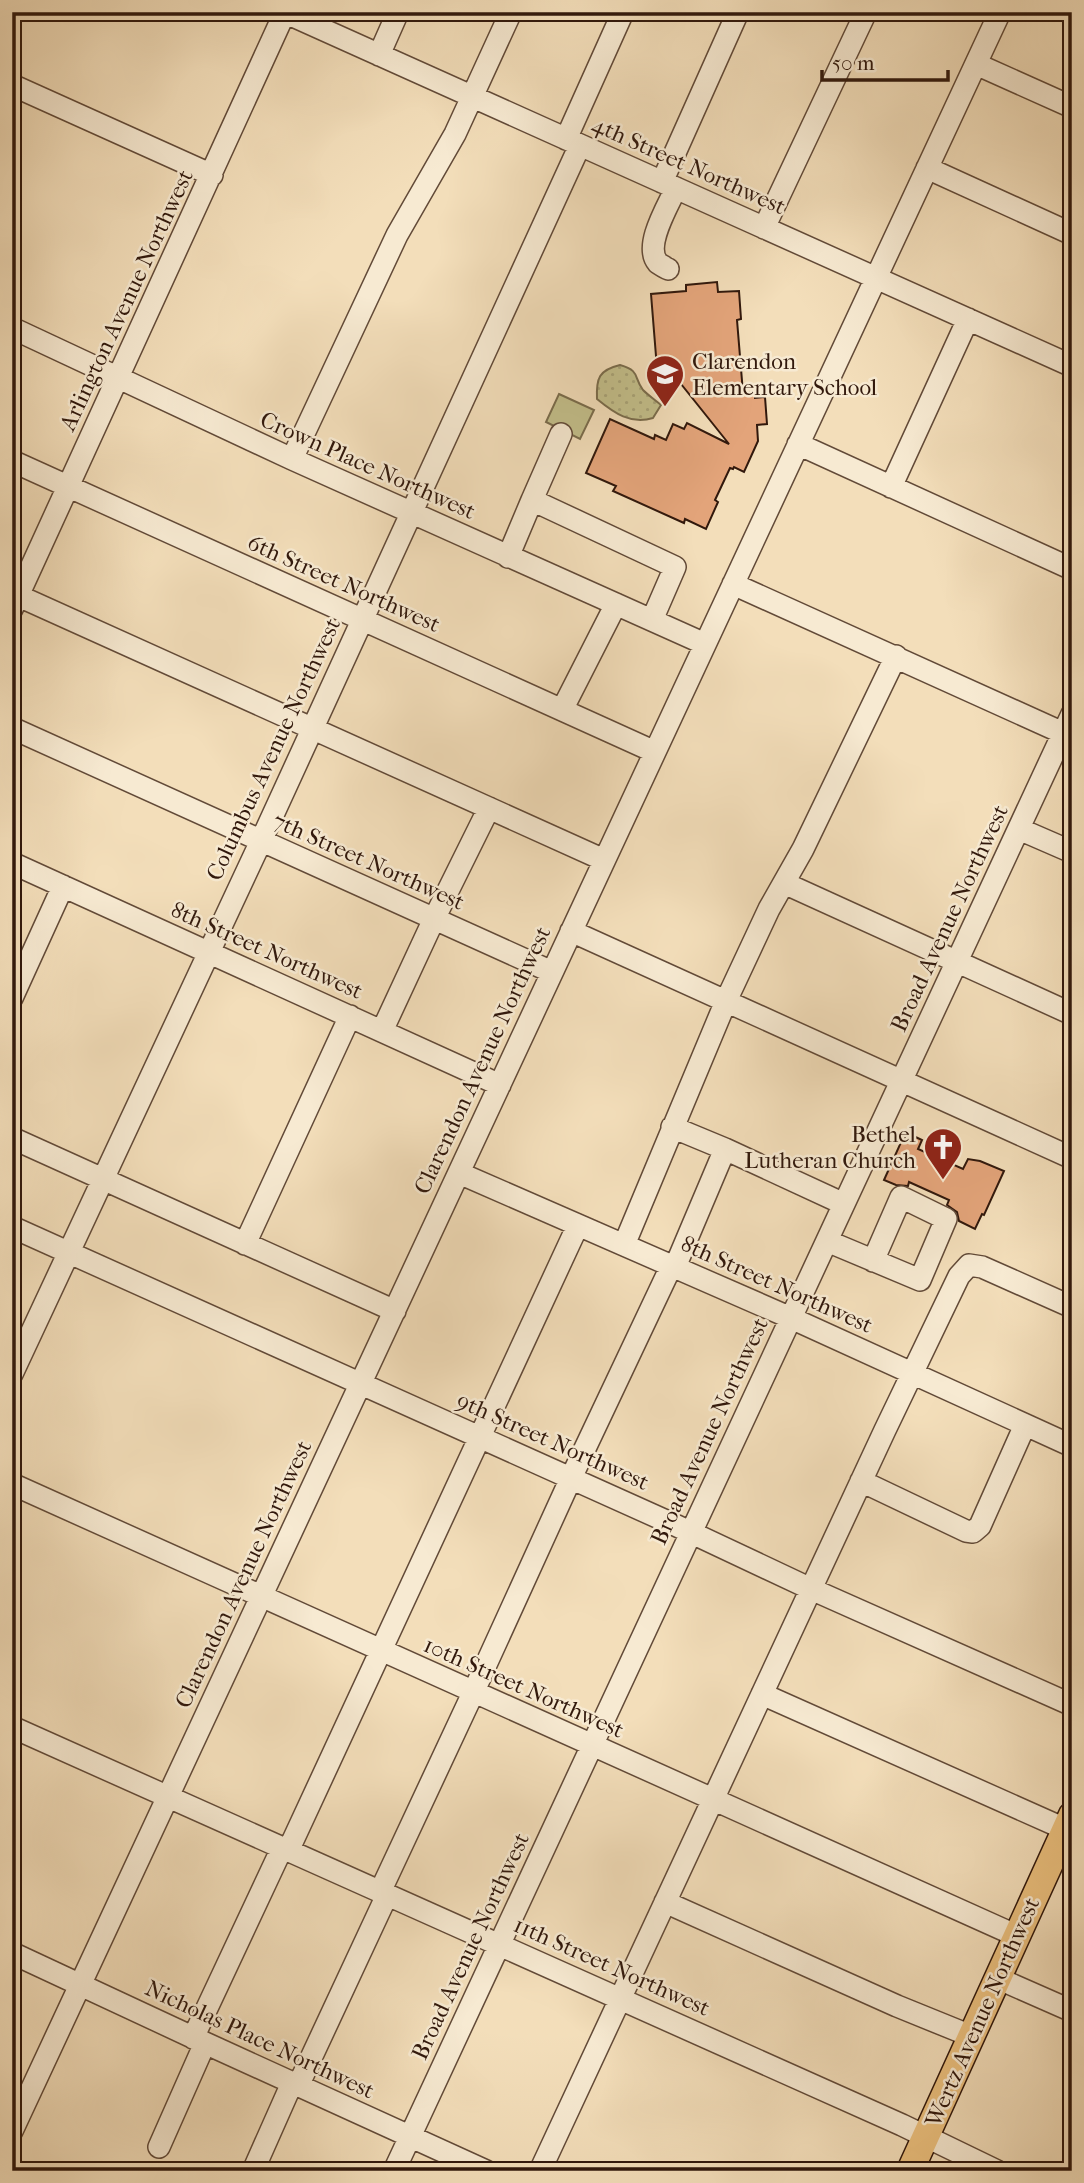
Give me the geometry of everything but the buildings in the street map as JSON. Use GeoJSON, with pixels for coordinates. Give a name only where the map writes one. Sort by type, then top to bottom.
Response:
{"type":"FeatureCollection","features":[{"type":"Feature","properties":{"kind":"main road","name":"Wertz Avenue Northwest"},"geometry":{"type":"LineString","coordinates":[[909,2171],[1069,1822]]}},
{"type":"Feature","properties":{"kind":"street","name":"4th Street Northwest"},"geometry":{"type":"LineString","coordinates":[[284,12],[1072,366]]}},
{"type":"Feature","properties":{"kind":"street","name":"Arlington Avenue Northwest"},"geometry":{"type":"LineString","coordinates":[[14,599],[69,487],[284,12]]}},
{"type":"Feature","properties":{"kind":"street"},"geometry":{"type":"LineString","coordinates":[[379,55],[398,12]]}},
{"type":"Feature","properties":{"kind":"street"},"geometry":{"type":"LineString","coordinates":[[292,459],[402,224],[455,134],[511,12]]}},
{"type":"Feature","properties":{"kind":"street","name":"Columbus Avenue Northwest"},"geometry":{"type":"LineString","coordinates":[[12,1374],[412,514],[573,142],[623,12]]}},
{"type":"Feature","properties":{"kind":"street"},"geometry":{"type":"LineString","coordinates":[[668,269],[658,263],[652,248],[656,232],[669,185],[738,12]]}},
{"type":"Feature","properties":{"kind":"street"},"geometry":{"type":"LineString","coordinates":[[764,228],[866,12]]}},
{"type":"Feature","properties":{"kind":"street","name":"Clarendon Avenue Northwest"},"geometry":{"type":"LineString","coordinates":[[12,2131],[1000,12]]}},
{"type":"Feature","properties":{"kind":"street"},"geometry":{"type":"LineString","coordinates":[[976,64],[1072,107]]}},
{"type":"Feature","properties":{"kind":"street"},"geometry":{"type":"LineString","coordinates":[[12,85],[212,175]]}},
{"type":"Feature","properties":{"kind":"street"},"geometry":{"type":"LineString","coordinates":[[927,168],[1072,234]]}},
{"type":"Feature","properties":{"kind":"street"},"geometry":{"type":"LineString","coordinates":[[891,487],[968,319]]}},
{"type":"Feature","properties":{"kind":"street","name":"Crown Place Northwest"},"geometry":{"type":"LineString","coordinates":[[12,328],[412,514],[705,643]]}},
{"type":"Feature","properties":{"kind":"street"},"geometry":{"type":"LineString","coordinates":[[508,557],[561,433]]}},
{"type":"Feature","properties":{"kind":"street"},"geometry":{"type":"LineString","coordinates":[[798,444],[1072,569]]}},
{"type":"Feature","properties":{"kind":"street","name":"6th Street Northwest"},"geometry":{"type":"LineString","coordinates":[[12,461],[655,752]]}},
{"type":"Feature","properties":{"kind":"street"},"geometry":{"type":"LineString","coordinates":[[532,500],[675,567],[652,620]]}},
{"type":"Feature","properties":{"kind":"street"},"geometry":{"type":"LineString","coordinates":[[733,584],[896,656],[1067,724]]}},
{"type":"Feature","properties":{"kind":"street"},"geometry":{"type":"LineString","coordinates":[[14,599],[312,728],[604,860]]}},
{"type":"Feature","properties":{"kind":"street"},"geometry":{"type":"LineString","coordinates":[[562,710],[616,604]]}},
{"type":"Feature","properties":{"kind":"street"},"geometry":{"type":"LineString","coordinates":[[624,1245],[726,1001],[896,656]]}},
{"type":"Feature","properties":{"kind":"street","name":"Broad Avenue Northwest"},"geometry":{"type":"LineString","coordinates":[[394,2171],[1067,724]]}},
{"type":"Feature","properties":{"kind":"street","name":"7th Street Northwest"},"geometry":{"type":"LineString","coordinates":[[12,728],[552,972]]}},
{"type":"Feature","properties":{"kind":"street"},"geometry":{"type":"LineString","coordinates":[[382,1031],[489,808]]}},
{"type":"Feature","properties":{"kind":"street"},"geometry":{"type":"LineString","coordinates":[[1019,829],[1072,852]]}},
{"type":"Feature","properties":{"kind":"street","name":"8th Street Northwest"},"geometry":{"type":"LineString","coordinates":[[12,863],[500,1086]]}},
{"type":"Feature","properties":{"kind":"street"},"geometry":{"type":"LineString","coordinates":[[784,883],[1072,1014]]}},
{"type":"Feature","properties":{"kind":"street"},"geometry":{"type":"LineString","coordinates":[[12,998],[63,887]]}},
{"type":"Feature","properties":{"kind":"street"},"geometry":{"type":"LineString","coordinates":[[571,931],[1072,1158]]}},
{"type":"Feature","properties":{"kind":"street"},"geometry":{"type":"LineString","coordinates":[[244,1244],[350,1016]]}},
{"type":"Feature","properties":{"kind":"street"},"geometry":{"type":"LineString","coordinates":[[672,1128],[845,1203]]}},
{"type":"Feature","properties":{"kind":"street"},"geometry":{"type":"LineString","coordinates":[[12,1138],[395,1311]]}},
{"type":"Feature","properties":{"kind":"street"},"geometry":{"type":"LineString","coordinates":[[253,2171],[383,1894],[570,1478],[661,1286],[678,1260],[724,1149]]}},
{"type":"Feature","properties":{"kind":"street","name":"8th Street Northwest"},"geometry":{"type":"LineString","coordinates":[[459,1172],[1071,1445]]}},
{"type":"Feature","properties":{"kind":"street"},"geometry":{"type":"LineString","coordinates":[[159,2147],[199,2040],[285,1850],[578,1225]]}},
{"type":"Feature","properties":{"kind":"street","name":"9th Street Northwest"},"geometry":{"type":"LineString","coordinates":[[12,1227],[1072,1705]]}},
{"type":"Feature","properties":{"kind":"street"},"geometry":{"type":"LineString","coordinates":[[827,1241],[873,1261]]}},
{"type":"Feature","properties":{"kind":"street"},"geometry":{"type":"LineString","coordinates":[[540,2171],[958,1276],[969,1265],[982,1267],[1072,1307]]}},
{"type":"Feature","properties":{"kind":"street"},"geometry":{"type":"LineString","coordinates":[[861,1481],[973,1532],[983,1520],[1024,1425]]}},
{"type":"Feature","properties":{"kind":"street","name":"10th Street Northwest"},"geometry":{"type":"LineString","coordinates":[[12,1484],[1015,1936]]}},
{"type":"Feature","properties":{"kind":"street"},"geometry":{"type":"LineString","coordinates":[[762,1694],[1069,1822]]}},
{"type":"Feature","properties":{"kind":"street","name":"11th Street Northwest"},"geometry":{"type":"LineString","coordinates":[[12,1727],[620,1998],[926,2136],[997,2171]]}},
{"type":"Feature","properties":{"kind":"street"},"geometry":{"type":"LineString","coordinates":[[665,1902],[897,2006],[971,2036]]}},
{"type":"Feature","properties":{"kind":"street","name":"Nicholas Place Northwest"},"geometry":{"type":"LineString","coordinates":[[12,1953],[485,2171]]}},
{"type":"Feature","properties":{"kind":"street"},"geometry":{"type":"LineString","coordinates":[[997,1978],[1072,2011]]}},
{"type":"Feature","properties":{"kind":"shaded area"},"geometry":{"type":"Polygon","coordinates":[[[620,365],[634,372],[643,390],[661,405],[653,418],[630,419],[616,413],[597,399],[600,376],[607,369],[620,365]]]}},
{"type":"Feature","properties":{"kind":"shaded area"},"geometry":{"type":"Polygon","coordinates":[[[559,394],[594,410],[580,439],[546,422],[559,394]]]}},
{"type":"Feature","properties":{"kind":"place","name":"Clarendon Elementary School"},"geometry":{"type":"Point","coordinates":[665,408]}},
{"type":"Feature","properties":{"kind":"place","name":"Bethel Lutheran Church"},"geometry":{"type":"Point","coordinates":[943,1181]}}]}
